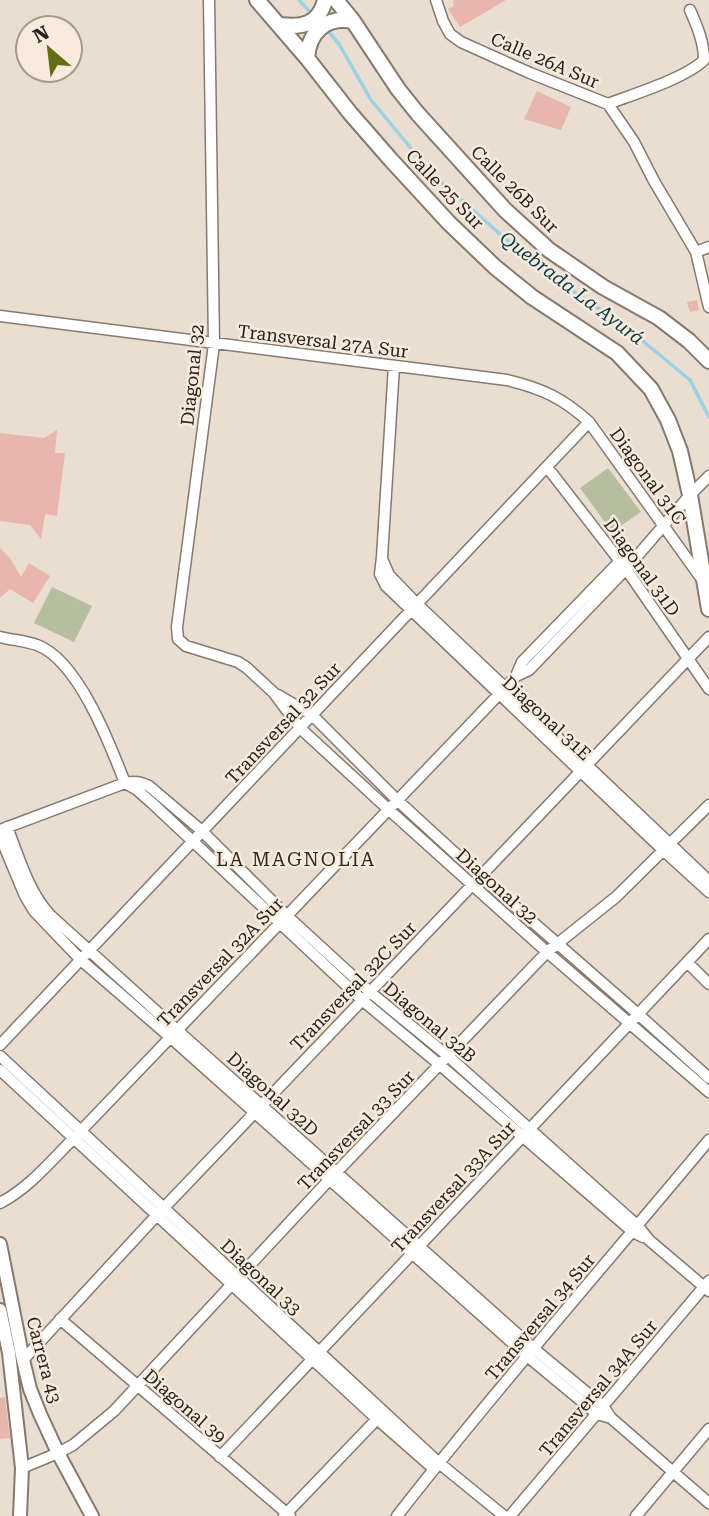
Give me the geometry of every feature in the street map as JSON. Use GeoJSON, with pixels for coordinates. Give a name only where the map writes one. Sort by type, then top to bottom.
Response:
{"type":"FeatureCollection","features":[{"type":"Feature","properties":{"kind":"main road","name":"Calle 25 Sur"},"geometry":{"type":"LineString","coordinates":[[257,0],[391,160],[449,223],[495,267],[532,297],[617,353],[651,388],[668,420],[694,491],[709,609]]}},
{"type":"Feature","properties":{"kind":"main road"},"geometry":{"type":"LineString","coordinates":[[280,25],[300,26],[316,19],[328,1]]}},
{"type":"Feature","properties":{"kind":"main road","name":"Calle 26B Sur"},"geometry":{"type":"LineString","coordinates":[[328,1],[353,21],[418,114],[505,210],[549,250],[603,286],[659,318],[689,341],[709,361]]}},
{"type":"Feature","properties":{"kind":"main road"},"geometry":{"type":"LineString","coordinates":[[307,58],[309,45],[323,25],[336,20],[353,21]]}},
{"type":"Feature","properties":{"kind":"street","name":"Diagonal 32"},"geometry":{"type":"LineString","coordinates":[[209,0],[214,344],[177,627],[178,639],[186,646],[238,662],[274,693],[312,715],[397,800],[480,876],[709,1078]]}},
{"type":"Feature","properties":{"kind":"street","name":"Calle 26A Sur"},"geometry":{"type":"LineString","coordinates":[[436,0],[450,34],[461,42],[608,104],[634,142],[696,252],[709,307]]}},
{"type":"Feature","properties":{"kind":"street"},"geometry":{"type":"LineString","coordinates":[[608,104],[686,73],[704,60],[701,38],[690,10]]}},
{"type":"Feature","properties":{"kind":"street"},"geometry":{"type":"LineString","coordinates":[[696,252],[709,247]]}},
{"type":"Feature","properties":{"kind":"street","name":"Transversal 27A Sur"},"geometry":{"type":"LineString","coordinates":[[0,316],[507,380],[533,386],[556,396],[589,422]]}},
{"type":"Feature","properties":{"kind":"street","name":"Diagonal 31E"},"geometry":{"type":"LineString","coordinates":[[394,366],[383,557],[389,575],[414,607],[667,848],[709,892]]}},
{"type":"Feature","properties":{"kind":"street","name":"Transversal 32 Sur"},"geometry":{"type":"LineString","coordinates":[[0,1045],[589,422]]}},
{"type":"Feature","properties":{"kind":"street","name":"Diagonal 31C"},"geometry":{"type":"LineString","coordinates":[[589,422],[705,583]]}},
{"type":"Feature","properties":{"kind":"street","name":"Diagonal 31D"},"geometry":{"type":"LineString","coordinates":[[547,467],[623,565],[709,689]]}},
{"type":"Feature","properties":{"kind":"street","name":"Transversal 32A Sur"},"geometry":{"type":"LineString","coordinates":[[0,1203],[30,1182],[77,1135],[502,691],[516,676],[522,662],[623,565],[636,556],[709,476]]}},
{"type":"Feature","properties":{"kind":"street","name":"Transversal 32C Sur"},"geometry":{"type":"LineString","coordinates":[[23,1360],[160,1212],[709,637]]}},
{"type":"Feature","properties":{"kind":"street"},"geometry":{"type":"LineString","coordinates":[[0,638],[38,645],[63,662],[92,708],[125,783],[3,828]]}},
{"type":"Feature","properties":{"kind":"street","name":"Diagonal 32"},"geometry":{"type":"LineString","coordinates":[[274,693],[300,728],[388,809],[709,1093]]}},
{"type":"Feature","properties":{"kind":"street","name":"Diagonal 32B"},"geometry":{"type":"LineString","coordinates":[[125,783],[141,782],[149,786],[202,831],[366,996]]}},
{"type":"Feature","properties":{"kind":"street","name":"Diagonal 32B"},"geometry":{"type":"LineString","coordinates":[[125,783],[144,796],[278,923],[444,1060],[635,1229],[707,1286]]}},
{"type":"Feature","properties":{"kind":"street","name":"Transversal 33 Sur"},"geometry":{"type":"LineString","coordinates":[[22,1468],[73,1445],[114,1411],[547,952],[617,897],[709,805]]}},
{"type":"Feature","properties":{"kind":"street","name":"Diagonal 32D"},"geometry":{"type":"LineString","coordinates":[[3,828],[41,904],[173,1033],[530,1352],[709,1503]]}},
{"type":"Feature","properties":{"kind":"street","name":"Diagonal 32D"},"geometry":{"type":"LineString","coordinates":[[0,836],[34,911],[80,960],[173,1033]]}},
{"type":"Feature","properties":{"kind":"street","name":"Diagonal 31E"},"geometry":{"type":"LineString","coordinates":[[667,848],[709,881]]}},
{"type":"Feature","properties":{"kind":"street","name":"Transversal 33A Sur"},"geometry":{"type":"LineString","coordinates":[[220,1457],[709,939]]}},
{"type":"Feature","properties":{"kind":"street"},"geometry":{"type":"LineString","coordinates":[[687,962],[709,984]]}},
{"type":"Feature","properties":{"kind":"street","name":"Diagonal 33"},"geometry":{"type":"LineString","coordinates":[[0,1056],[77,1135]]}},
{"type":"Feature","properties":{"kind":"street","name":"Diagonal 33"},"geometry":{"type":"LineString","coordinates":[[0,1070],[77,1135],[436,1466]]}},
{"type":"Feature","properties":{"kind":"street","name":"Transversal 34 Sur"},"geometry":{"type":"LineString","coordinates":[[397,1516],[530,1352],[709,1140]]}},
{"type":"Feature","properties":{"kind":"street","name":"Carrera 43"},"geometry":{"type":"LineString","coordinates":[[0,1244],[30,1389],[58,1453],[92,1516]]}},
{"type":"Feature","properties":{"kind":"street","name":"Transversal 34A Sur"},"geometry":{"type":"LineString","coordinates":[[510,1516],[707,1286]]}},
{"type":"Feature","properties":{"kind":"street","name":"Carrera 43"},"geometry":{"type":"LineString","coordinates":[[0,1310],[9,1353],[22,1468],[20,1516]]}},
{"type":"Feature","properties":{"kind":"street","name":"Diagonal 39"},"geometry":{"type":"LineString","coordinates":[[60,1319],[287,1515]]}},
{"type":"Feature","properties":{"kind":"street","name":"Diagonal 33"},"geometry":{"type":"LineString","coordinates":[[316,1356],[377,1419],[504,1516]]}},
{"type":"Feature","properties":{"kind":"street"},"geometry":{"type":"LineString","coordinates":[[287,1515],[377,1419]]}},
{"type":"Feature","properties":{"kind":"street"},"geometry":{"type":"LineString","coordinates":[[636,1516],[709,1429]]}},
{"type":"Feature","properties":{"kind":"green space"},"geometry":{"type":"Polygon","coordinates":[[[608,468],[641,512],[612,532],[580,488],[608,468]]]}},
{"type":"Feature","properties":{"kind":"green space"},"geometry":{"type":"Polygon","coordinates":[[[52,587],[92,606],[74,642],[34,623],[52,587]]]}},
{"type":"Feature","properties":{"kind":"building"},"geometry":{"type":"Polygon","coordinates":[[[453,0],[506,0],[460,27],[448,9],[454,6],[453,0]]]}},
{"type":"Feature","properties":{"kind":"building"},"geometry":{"type":"Polygon","coordinates":[[[537,91],[571,107],[561,130],[524,119],[537,91]]]}},
{"type":"Feature","properties":{"kind":"building"},"geometry":{"type":"Polygon","coordinates":[[[697,300],[699,310],[690,312],[687,302],[697,300]]]}},
{"type":"Feature","properties":{"kind":"building"},"geometry":{"type":"Polygon","coordinates":[[[57,430],[55,453],[65,453],[57,516],[45,514],[41,539],[30,525],[0,521],[0,433],[44,438],[57,430]]]}},
{"type":"Feature","properties":{"kind":"building"},"geometry":{"type":"Polygon","coordinates":[[[0,548],[10,558],[21,577],[29,563],[50,576],[33,603],[10,589],[0,598],[0,548]]]}},
{"type":"Feature","properties":{"kind":"building"},"geometry":{"type":"Polygon","coordinates":[[[5,1397],[10,1438],[0,1439],[0,1398],[5,1397]]]}},
{"type":"Feature","properties":{"kind":"waterway","name":"Quebrada La Ayurá"},"geometry":{"type":"LineString","coordinates":[[299,0],[312,14]]}},
{"type":"Feature","properties":{"kind":"waterway","name":"Quebrada La Ayurá"},"geometry":{"type":"LineString","coordinates":[[327,30],[339,44],[371,100],[434,176],[534,264],[627,328],[690,380],[709,417]]}},
{"type":"Feature","properties":{"kind":"district","name":"LA MAGNOLIA"},"geometry":{"type":"Point","coordinates":[296,859]}}]}
